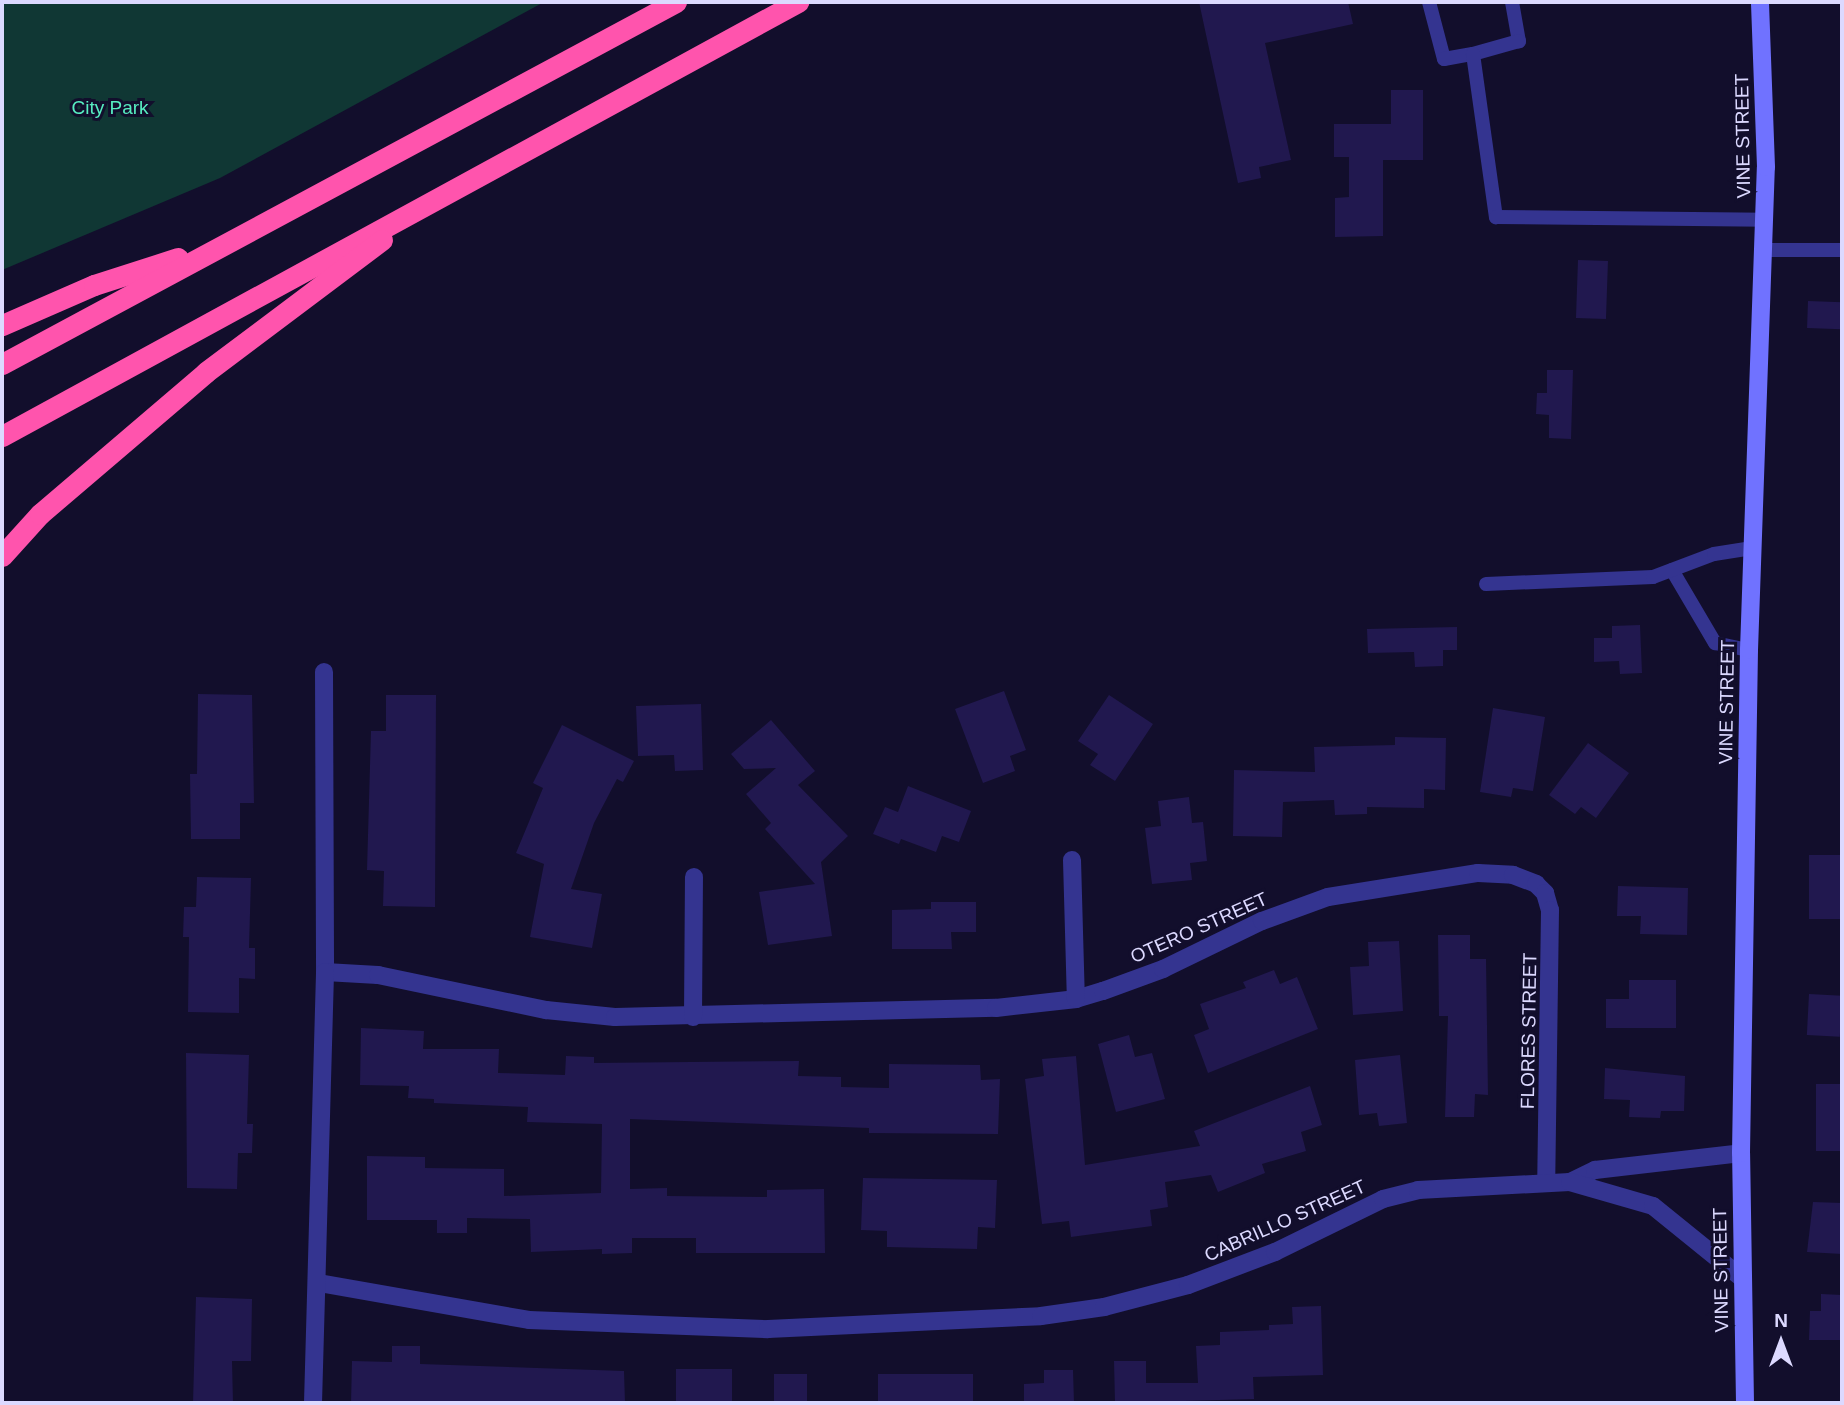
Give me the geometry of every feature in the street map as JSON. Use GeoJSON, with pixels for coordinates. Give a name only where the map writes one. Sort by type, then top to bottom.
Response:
{"type":"FeatureCollection","features":[{"type":"Feature","properties":{"kind":"highway"},"geometry":{"type":"LineString","coordinates":[[2,364],[676,2]]}},
{"type":"Feature","properties":{"kind":"highway"},"geometry":{"type":"LineString","coordinates":[[2,436],[798,2]]}},
{"type":"Feature","properties":{"kind":"highway"},"geometry":{"type":"LineString","coordinates":[[2,556],[40,514],[206,372],[445,193]]}},
{"type":"Feature","properties":{"kind":"highway"},"geometry":{"type":"LineString","coordinates":[[2,324],[94,285],[227,243]]}},
{"type":"Feature","properties":{"kind":"street","name":"VINE STREET"},"geometry":{"type":"LineString","coordinates":[[1745,1403],[1741,1153],[1749,650],[1765,250],[1760,2]]}},
{"type":"Feature","properties":{"kind":"street"},"geometry":{"type":"LineString","coordinates":[[313,1403],[319,1283],[325,972],[324,672]]}},
{"type":"Feature","properties":{"kind":"street"},"geometry":{"type":"LineString","coordinates":[[1072,860],[1076,999]]}},
{"type":"Feature","properties":{"kind":"street","name":"OTERO STREET"},"geometry":{"type":"LineString","coordinates":[[325,972],[378,975],[546,1010],[615,1017],[996,1008],[1076,999],[1163,969],[1262,921],[1346,893],[1478,873],[1513,875],[1536,884]]}},
{"type":"Feature","properties":{"kind":"street"},"geometry":{"type":"LineString","coordinates":[[693,1017],[694,877]]}},
{"type":"Feature","properties":{"kind":"street","name":"FLORES STREET"},"geometry":{"type":"LineString","coordinates":[[1536,884],[1545,893],[1550,910],[1552,940],[1546,1183]]}},
{"type":"Feature","properties":{"kind":"street","name":"CABRILLO STREET"},"geometry":{"type":"LineString","coordinates":[[1570,1182],[1595,1170],[1741,1153]]}},
{"type":"Feature","properties":{"kind":"street","name":"CABRILLO STREET"},"geometry":{"type":"LineString","coordinates":[[319,1283],[529,1320],[768,1328],[1001,1318],[1104,1307],[1235,1269],[1383,1199],[1440,1187],[1570,1182],[1653,1206],[1742,1278]]}},
{"type":"Feature","properties":{"kind":"lane"},"geometry":{"type":"LineString","coordinates":[[1429,2],[1444,59],[1519,41],[1512,2]]}},
{"type":"Feature","properties":{"kind":"lane"},"geometry":{"type":"LineString","coordinates":[[1473,54],[1496,217],[1765,220]]}},
{"type":"Feature","properties":{"kind":"lane"},"geometry":{"type":"LineString","coordinates":[[1765,250],[1842,250]]}},
{"type":"Feature","properties":{"kind":"lane"},"geometry":{"type":"LineString","coordinates":[[1486,584],[1653,577],[1714,554],[1751,548]]}},
{"type":"Feature","properties":{"kind":"lane"},"geometry":{"type":"LineString","coordinates":[[1672,570],[1715,643],[1749,650]]}},
{"type":"Feature","properties":{"kind":"green space","name":"City Park"},"geometry":{"type":"Polygon","coordinates":[[[2,2],[544,2],[220,178],[2,270],[2,2]]]}},
{"type":"Feature","properties":{"kind":"building"},"geometry":{"type":"Polygon","coordinates":[[[1199,2],[1348,2],[1353,24],[1265,43],[1291,160],[1259,167],[1261,178],[1238,183],[1199,2]]]}},
{"type":"Feature","properties":{"kind":"building"},"geometry":{"type":"Polygon","coordinates":[[[1391,90],[1423,90],[1423,160],[1383,160],[1383,236],[1335,237],[1335,198],[1349,197],[1349,157],[1334,157],[1334,124],[1391,124],[1391,90]]]}},
{"type":"Feature","properties":{"kind":"building"},"geometry":{"type":"Polygon","coordinates":[[[1578,260],[1608,261],[1606,319],[1576,318],[1578,260]]]}},
{"type":"Feature","properties":{"kind":"building"},"geometry":{"type":"Polygon","coordinates":[[[1808,301],[1842,302],[1841,329],[1807,328],[1808,301]]]}},
{"type":"Feature","properties":{"kind":"building"},"geometry":{"type":"Polygon","coordinates":[[[1547,370],[1573,370],[1571,439],[1549,438],[1549,415],[1536,414],[1537,393],[1547,393],[1547,370]]]}},
{"type":"Feature","properties":{"kind":"building"},"geometry":{"type":"Polygon","coordinates":[[[1640,625],[1642,673],[1620,674],[1619,661],[1594,662],[1594,638],[1612,638],[1612,626],[1640,625]]]}},
{"type":"Feature","properties":{"kind":"building"},"geometry":{"type":"Polygon","coordinates":[[[1457,627],[1457,650],[1443,650],[1443,666],[1415,667],[1414,652],[1368,653],[1367,629],[1457,627]]]}},
{"type":"Feature","properties":{"kind":"building"},"geometry":{"type":"Polygon","coordinates":[[[1004,691],[1026,750],[1010,756],[1015,771],[983,783],[955,709],[1004,691]]]}},
{"type":"Feature","properties":{"kind":"building"},"geometry":{"type":"Polygon","coordinates":[[[198,694],[252,695],[254,803],[240,803],[240,839],[191,839],[190,774],[197,774],[198,694]]]}},
{"type":"Feature","properties":{"kind":"building"},"geometry":{"type":"Polygon","coordinates":[[[386,695],[436,695],[435,907],[383,906],[384,871],[367,870],[371,731],[386,731],[386,695]]]}},
{"type":"Feature","properties":{"kind":"building"},"geometry":{"type":"Polygon","coordinates":[[[1109,695],[1153,724],[1115,781],[1090,765],[1098,754],[1078,741],[1109,695]]]}},
{"type":"Feature","properties":{"kind":"building"},"geometry":{"type":"Polygon","coordinates":[[[701,704],[703,770],[675,771],[674,755],[638,756],[636,706],[701,704]]]}},
{"type":"Feature","properties":{"kind":"building"},"geometry":{"type":"Polygon","coordinates":[[[1493,708],[1545,717],[1533,791],[1513,788],[1511,797],[1480,792],[1493,708]]]}},
{"type":"Feature","properties":{"kind":"building"},"geometry":{"type":"Polygon","coordinates":[[[771,720],[815,771],[798,785],[848,836],[821,862],[832,936],[768,945],[759,892],[815,884],[765,829],[771,823],[746,794],[776,768],[744,769],[731,754],[771,720]]]}},
{"type":"Feature","properties":{"kind":"building"},"geometry":{"type":"Polygon","coordinates":[[[562,725],[634,761],[623,782],[617,779],[594,823],[571,889],[602,894],[592,948],[530,937],[544,864],[516,853],[543,788],[533,783],[562,725]]]}},
{"type":"Feature","properties":{"kind":"building"},"geometry":{"type":"Polygon","coordinates":[[[1395,737],[1446,738],[1445,790],[1424,789],[1424,808],[1367,807],[1367,814],[1335,815],[1334,800],[1283,802],[1282,837],[1233,836],[1234,770],[1315,772],[1314,747],[1395,745],[1395,737]]]}},
{"type":"Feature","properties":{"kind":"building"},"geometry":{"type":"Polygon","coordinates":[[[1588,743],[1629,773],[1596,818],[1581,807],[1575,814],[1549,795],[1588,743]]]}},
{"type":"Feature","properties":{"kind":"building"},"geometry":{"type":"Polygon","coordinates":[[[908,786],[971,811],[959,842],[942,836],[936,852],[901,839],[899,844],[873,834],[885,807],[898,812],[908,786]]]}},
{"type":"Feature","properties":{"kind":"building"},"geometry":{"type":"Polygon","coordinates":[[[1189,797],[1192,823],[1203,822],[1207,861],[1190,863],[1192,880],[1152,884],[1145,828],[1161,826],[1158,801],[1189,797]]]}},
{"type":"Feature","properties":{"kind":"building"},"geometry":{"type":"Polygon","coordinates":[[[1809,855],[1840,855],[1840,919],[1809,919],[1809,855]]]}},
{"type":"Feature","properties":{"kind":"building"},"geometry":{"type":"Polygon","coordinates":[[[197,877],[251,878],[249,948],[255,948],[255,979],[239,978],[239,1013],[188,1012],[189,937],[183,937],[184,907],[196,907],[197,877]]]}},
{"type":"Feature","properties":{"kind":"building"},"geometry":{"type":"Polygon","coordinates":[[[1618,886],[1688,888],[1687,935],[1640,934],[1641,916],[1617,916],[1618,886]]]}},
{"type":"Feature","properties":{"kind":"building"},"geometry":{"type":"Polygon","coordinates":[[[931,902],[976,902],[976,932],[951,932],[952,949],[892,949],[892,910],[931,909],[931,902]]]}},
{"type":"Feature","properties":{"kind":"building"},"geometry":{"type":"Polygon","coordinates":[[[1438,935],[1470,935],[1470,959],[1486,959],[1488,1095],[1475,1094],[1474,1117],[1445,1117],[1448,1016],[1439,1016],[1438,935]]]}},
{"type":"Feature","properties":{"kind":"building"},"geometry":{"type":"Polygon","coordinates":[[[1399,941],[1403,1011],[1353,1015],[1350,967],[1369,966],[1368,942],[1399,941]]]}},
{"type":"Feature","properties":{"kind":"building"},"geometry":{"type":"Polygon","coordinates":[[[1274,970],[1280,984],[1297,977],[1318,1029],[1208,1073],[1194,1035],[1209,1029],[1200,1004],[1246,988],[1243,982],[1274,970]]]}},
{"type":"Feature","properties":{"kind":"building"},"geometry":{"type":"Polygon","coordinates":[[[1629,980],[1676,980],[1676,1028],[1606,1028],[1606,999],[1629,999],[1629,980]]]}},
{"type":"Feature","properties":{"kind":"building"},"geometry":{"type":"Polygon","coordinates":[[[1809,994],[1842,996],[1840,1037],[1807,1035],[1809,994]]]}},
{"type":"Feature","properties":{"kind":"building"},"geometry":{"type":"Polygon","coordinates":[[[361,1028],[424,1031],[423,1049],[499,1049],[498,1073],[565,1075],[566,1056],[594,1057],[594,1063],[799,1061],[798,1076],[841,1077],[841,1087],[889,1088],[889,1064],[980,1065],[981,1080],[1000,1079],[998,1134],[869,1133],[869,1128],[630,1119],[630,1189],[667,1188],[667,1196],[767,1197],[767,1190],[824,1189],[825,1253],[696,1253],[696,1238],[632,1238],[632,1253],[602,1254],[602,1249],[531,1252],[530,1219],[467,1218],[467,1233],[437,1233],[437,1220],[367,1220],[367,1156],[425,1157],[425,1168],[504,1169],[504,1196],[601,1193],[602,1124],[527,1122],[528,1107],[434,1103],[434,1099],[408,1098],[409,1086],[360,1085],[361,1028]]]}},
{"type":"Feature","properties":{"kind":"building"},"geometry":{"type":"Polygon","coordinates":[[[1129,1035],[1135,1057],[1152,1053],[1165,1099],[1116,1112],[1098,1044],[1129,1035]]]}},
{"type":"Feature","properties":{"kind":"building"},"geometry":{"type":"Polygon","coordinates":[[[186,1053],[249,1055],[247,1124],[253,1124],[252,1153],[238,1153],[237,1189],[187,1188],[186,1053]]]}},
{"type":"Feature","properties":{"kind":"building"},"geometry":{"type":"Polygon","coordinates":[[[1400,1055],[1407,1123],[1379,1126],[1377,1113],[1359,1115],[1355,1060],[1400,1055]]]}},
{"type":"Feature","properties":{"kind":"building"},"geometry":{"type":"Polygon","coordinates":[[[1076,1056],[1085,1165],[1200,1146],[1194,1131],[1310,1086],[1322,1125],[1301,1132],[1306,1151],[1262,1164],[1265,1173],[1218,1192],[1211,1175],[1165,1182],[1168,1207],[1150,1210],[1152,1226],[1071,1237],[1069,1221],[1042,1224],[1025,1079],[1044,1076],[1042,1059],[1076,1056]]]}},
{"type":"Feature","properties":{"kind":"building"},"geometry":{"type":"Polygon","coordinates":[[[1605,1068],[1685,1076],[1684,1111],[1661,1111],[1660,1118],[1629,1117],[1630,1100],[1604,1099],[1605,1068]]]}},
{"type":"Feature","properties":{"kind":"building"},"geometry":{"type":"Polygon","coordinates":[[[1816,1084],[1842,1084],[1842,1151],[1816,1151],[1816,1084]]]}},
{"type":"Feature","properties":{"kind":"building"},"geometry":{"type":"Polygon","coordinates":[[[863,1178],[997,1180],[995,1228],[978,1227],[977,1249],[887,1247],[887,1231],[861,1230],[863,1178]]]}},
{"type":"Feature","properties":{"kind":"building"},"geometry":{"type":"Polygon","coordinates":[[[1813,1202],[1842,1203],[1842,1254],[1807,1252],[1813,1202]]]}},
{"type":"Feature","properties":{"kind":"building"},"geometry":{"type":"Polygon","coordinates":[[[1821,1294],[1842,1295],[1842,1340],[1809,1340],[1810,1311],[1821,1311],[1821,1294]]]}},
{"type":"Feature","properties":{"kind":"building"},"geometry":{"type":"Polygon","coordinates":[[[196,1297],[252,1299],[251,1361],[232,1361],[233,1403],[193,1403],[196,1297]]]}},
{"type":"Feature","properties":{"kind":"building"},"geometry":{"type":"Polygon","coordinates":[[[1321,1306],[1323,1375],[1253,1377],[1254,1399],[1115,1403],[1114,1361],[1146,1361],[1146,1383],[1198,1383],[1196,1346],[1220,1345],[1220,1332],[1269,1330],[1269,1325],[1293,1324],[1292,1307],[1321,1306]]]}},
{"type":"Feature","properties":{"kind":"building"},"geometry":{"type":"Polygon","coordinates":[[[392,1346],[420,1346],[420,1364],[624,1371],[625,1403],[351,1403],[352,1361],[392,1362],[392,1346]]]}},
{"type":"Feature","properties":{"kind":"building"},"geometry":{"type":"Polygon","coordinates":[[[676,1369],[732,1369],[732,1403],[676,1403],[676,1369]]]}},
{"type":"Feature","properties":{"kind":"building"},"geometry":{"type":"Polygon","coordinates":[[[1044,1370],[1073,1370],[1074,1403],[1024,1403],[1024,1384],[1044,1383],[1044,1370]]]}},
{"type":"Feature","properties":{"kind":"building"},"geometry":{"type":"Polygon","coordinates":[[[774,1374],[807,1374],[807,1403],[774,1403],[774,1374]]]}},
{"type":"Feature","properties":{"kind":"building"},"geometry":{"type":"Polygon","coordinates":[[[878,1374],[973,1374],[973,1403],[878,1403],[878,1374]]]}}]}
